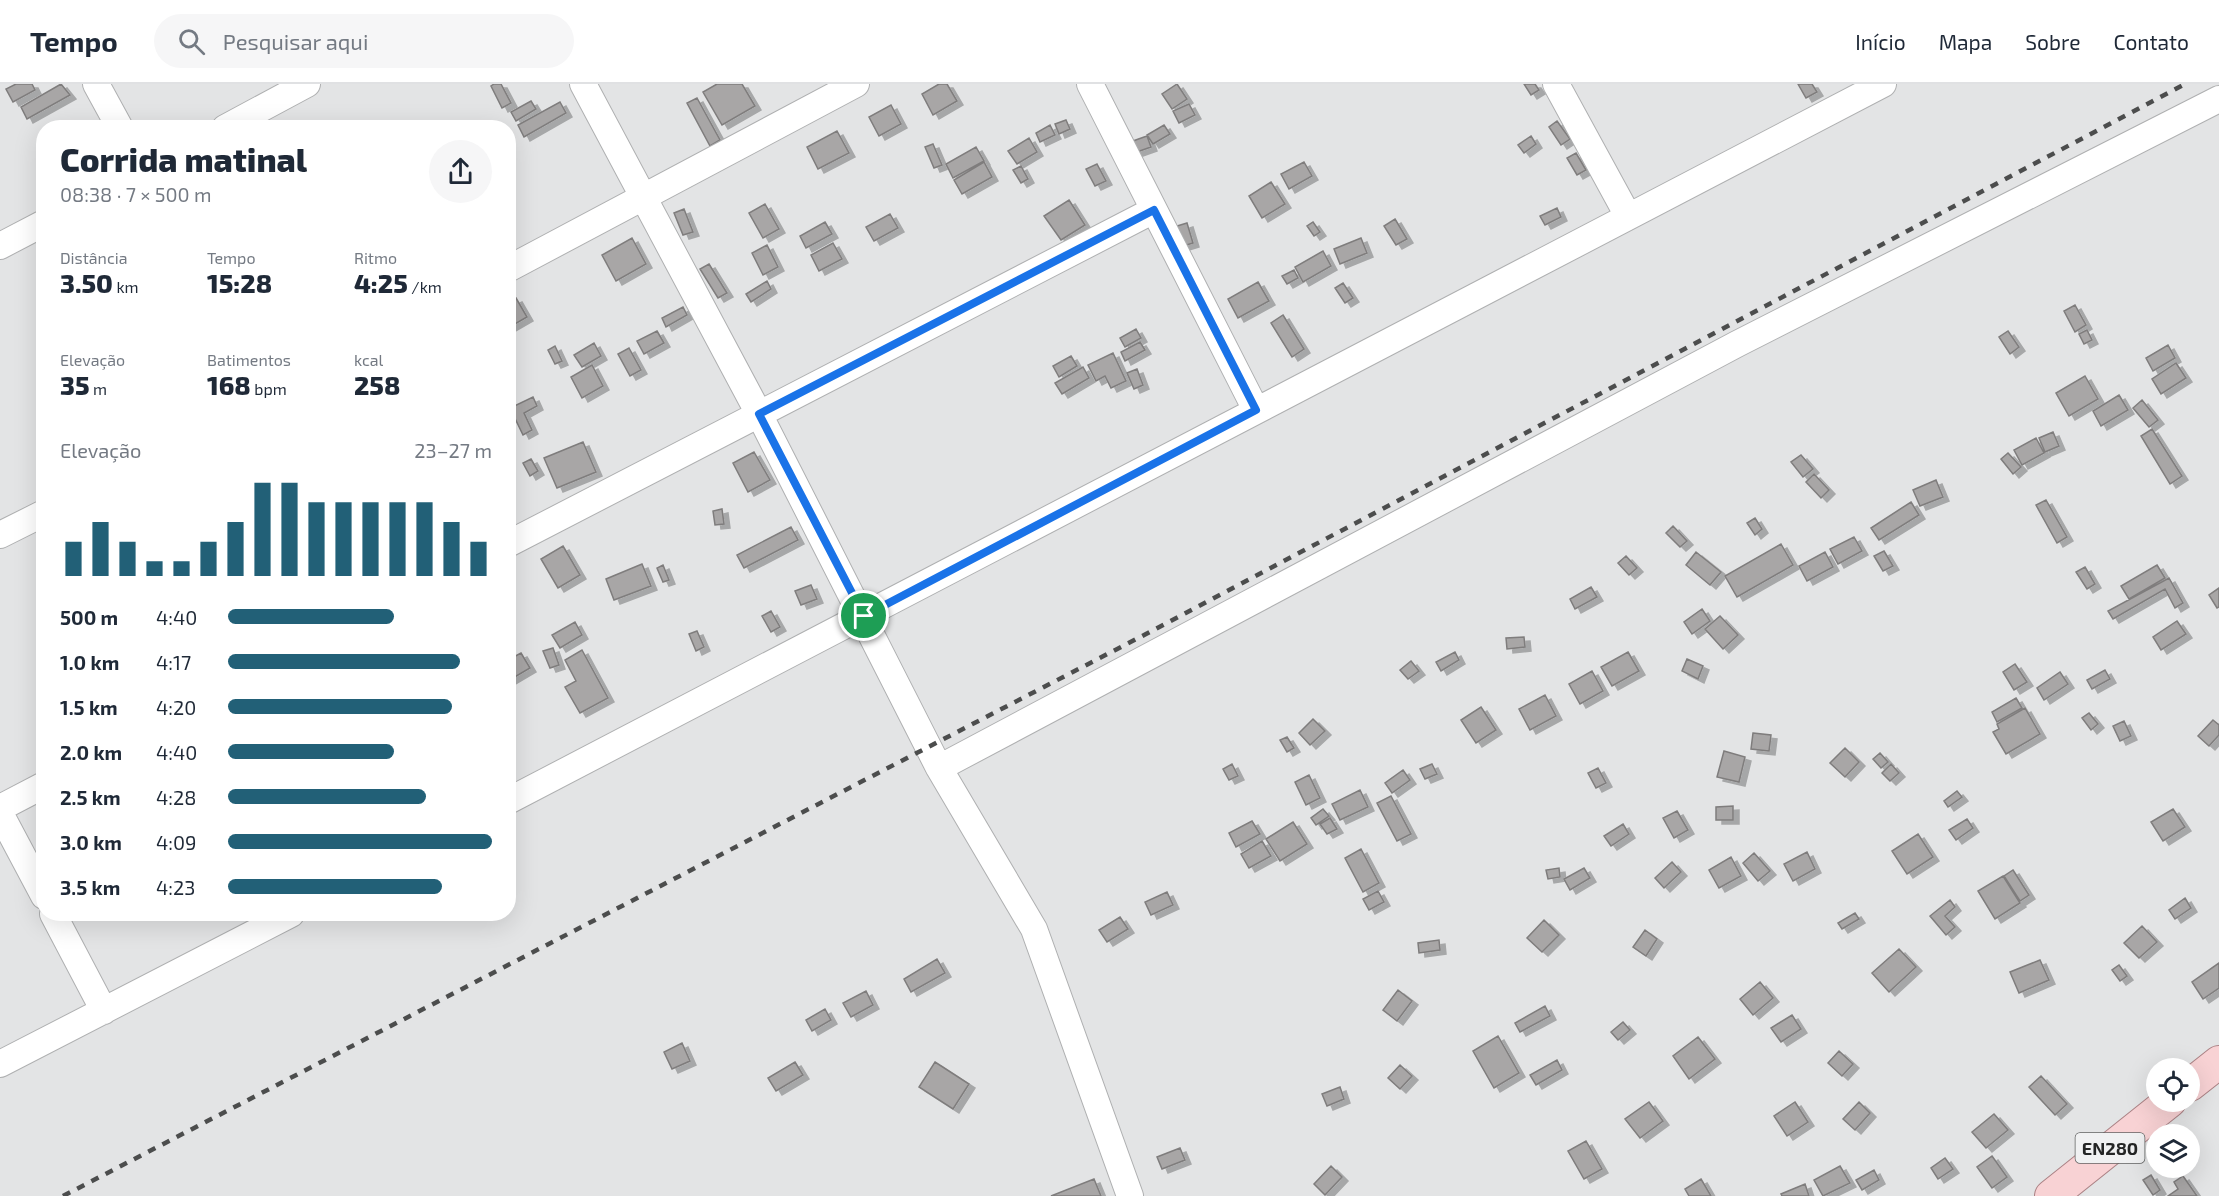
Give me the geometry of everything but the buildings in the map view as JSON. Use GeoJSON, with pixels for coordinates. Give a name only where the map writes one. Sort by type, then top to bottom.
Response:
{"type":"FeatureCollection","features":[{"type":"Feature","properties":{"kind":"main road"},"geometry":{"type":"LineString","coordinates":[[2200,1077],[2219,1062]]}},
{"type":"Feature","properties":{"kind":"main road","name":"EN280"},"geometry":{"type":"LineString","coordinates":[[2051,1196],[2156,1112]]}},
{"type":"Feature","properties":{"kind":"street"},"geometry":{"type":"LineString","coordinates":[[96,84],[116,120]]}},
{"type":"Feature","properties":{"kind":"street"},"geometry":{"type":"LineString","coordinates":[[240,120],[307,84]]}},
{"type":"Feature","properties":{"kind":"street"},"geometry":{"type":"LineString","coordinates":[[583,84],[759,414],[864,616],[939,768],[1034,930],[1130,1196]]}},
{"type":"Feature","properties":{"kind":"street"},"geometry":{"type":"LineString","coordinates":[[516,265],[856,84]]}},
{"type":"Feature","properties":{"kind":"street"},"geometry":{"type":"LineString","coordinates":[[1090,84],[1256,410]]}},
{"type":"Feature","properties":{"kind":"street"},"geometry":{"type":"LineString","coordinates":[[1556,84],[1628,216]]}},
{"type":"Feature","properties":{"kind":"street"},"geometry":{"type":"LineString","coordinates":[[516,797],[1882,84]]}},
{"type":"Feature","properties":{"kind":"street"},"geometry":{"type":"LineString","coordinates":[[939,768],[1737,344],[2219,99]]}},
{"type":"Feature","properties":{"kind":"street"},"geometry":{"type":"LineString","coordinates":[[516,540],[1154,210]]}},
{"type":"Feature","properties":{"kind":"street"},"geometry":{"type":"LineString","coordinates":[[0,246],[36,227]]}},
{"type":"Feature","properties":{"kind":"street"},"geometry":{"type":"LineString","coordinates":[[0,536],[36,517]]}},
{"type":"Feature","properties":{"kind":"street"},"geometry":{"type":"LineString","coordinates":[[0,808],[36,789]]}},
{"type":"Feature","properties":{"kind":"street"},"geometry":{"type":"LineString","coordinates":[[0,813],[36,881]]}},
{"type":"Feature","properties":{"kind":"street"},"geometry":{"type":"LineString","coordinates":[[57,921],[104,1011]]}},
{"type":"Feature","properties":{"kind":"street"},"geometry":{"type":"LineString","coordinates":[[0,1064],[278,921]]}},
{"type":"Feature","properties":{"kind":"railway"},"geometry":{"type":"LineString","coordinates":[[63,1196],[1146,634],[2185,84]]}},
{"type":"Feature","properties":{"kind":"route"},"geometry":{"type":"LineString","coordinates":[[1154,210],[1256,410],[864,616],[759,414],[1154,210]]}}]}
